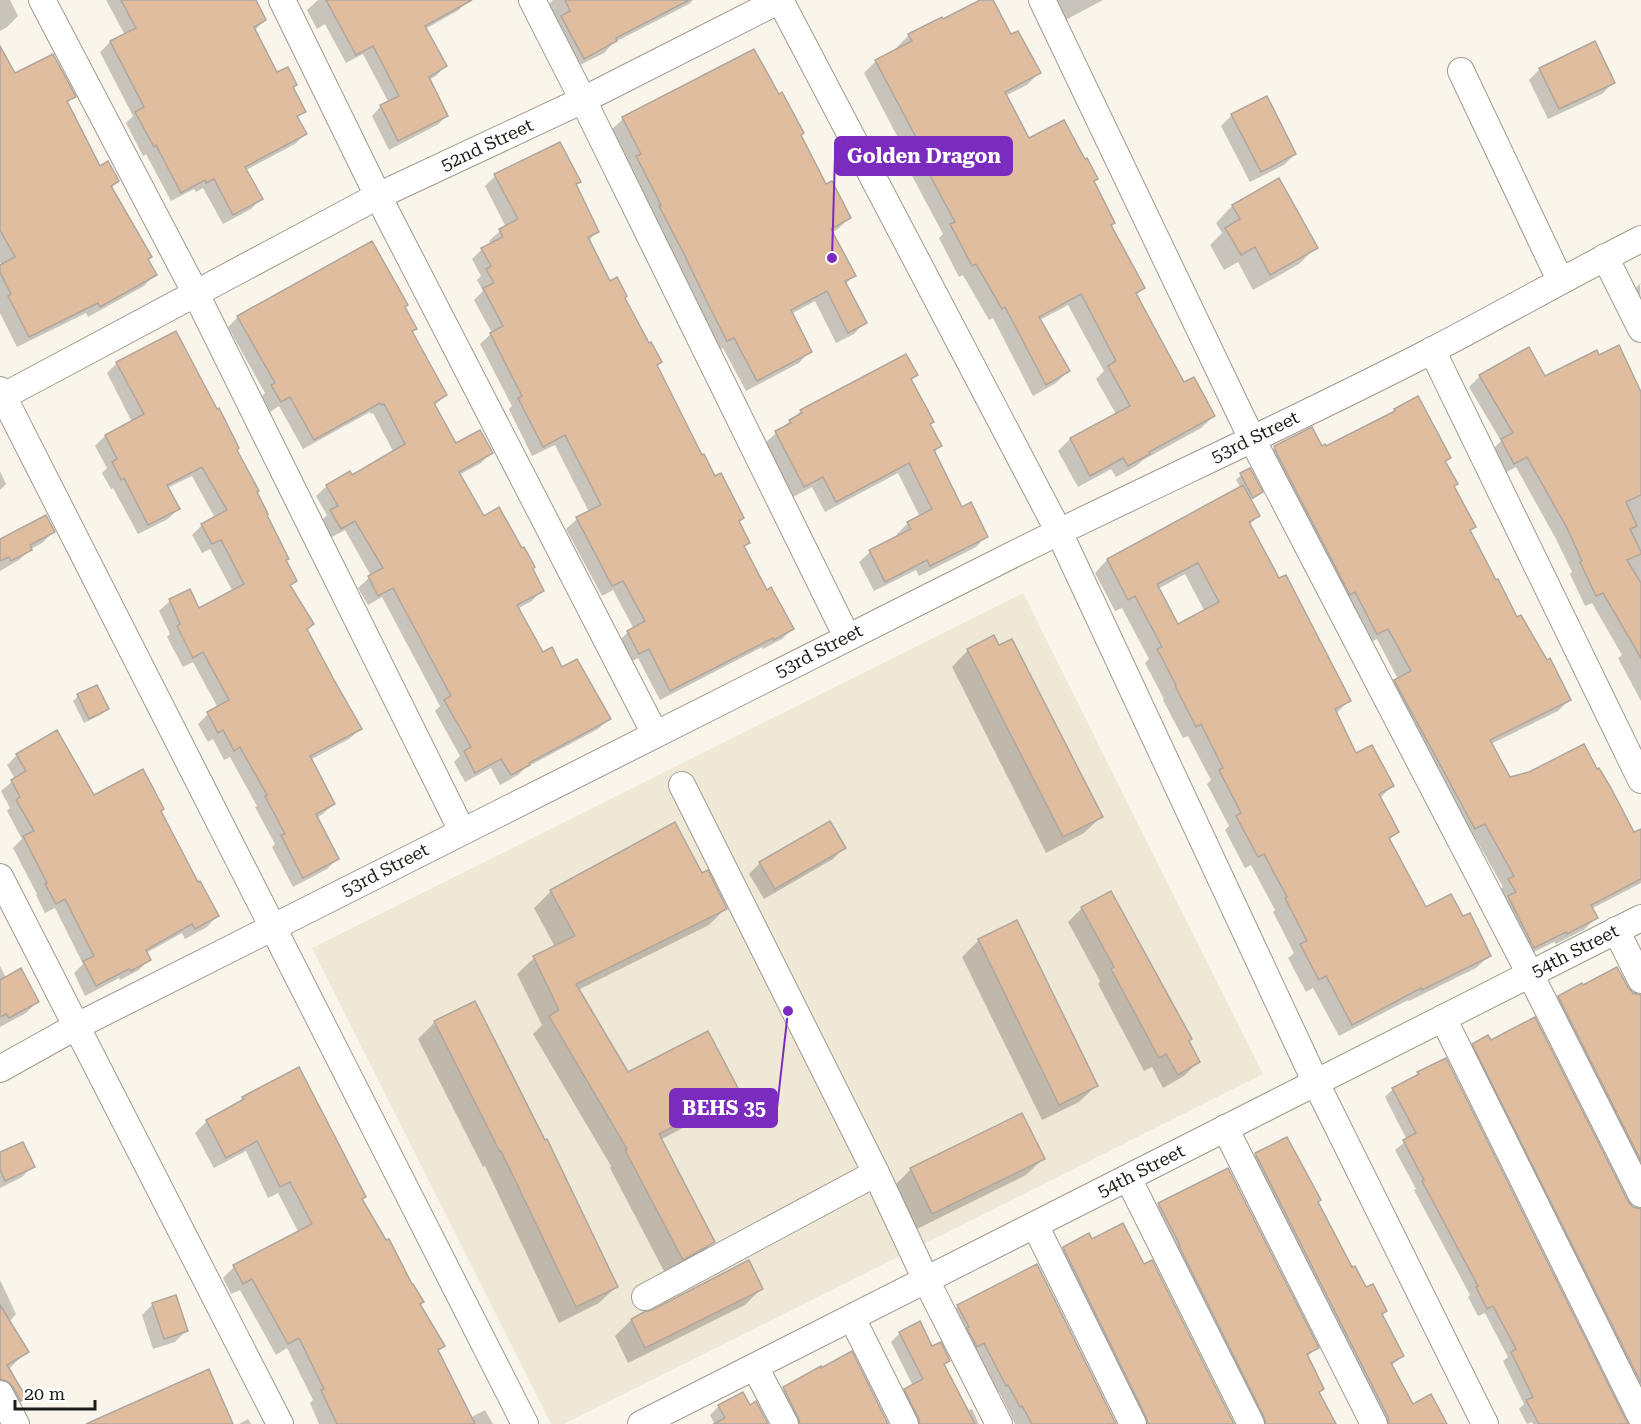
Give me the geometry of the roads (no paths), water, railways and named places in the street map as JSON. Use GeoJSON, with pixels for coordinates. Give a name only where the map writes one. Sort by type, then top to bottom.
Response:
{"type":"FeatureCollection","features":[{"type":"Feature","properties":{"kind":"street"},"geometry":{"type":"LineString","coordinates":[[42,0],[195,292],[462,831]]}},
{"type":"Feature","properties":{"kind":"street"},"geometry":{"type":"LineString","coordinates":[[282,0],[378,196],[655,734]]}},
{"type":"Feature","properties":{"kind":"street"},"geometry":{"type":"LineString","coordinates":[[532,0],[584,100],[847,638]]}},
{"type":"Feature","properties":{"kind":"street"},"geometry":{"type":"LineString","coordinates":[[780,0],[1059,532],[1316,1083],[1485,1424]]}},
{"type":"Feature","properties":{"kind":"street","name":"52nd Street"},"geometry":{"type":"LineString","coordinates":[[1,395],[378,196],[584,100],[780,0]]}},
{"type":"Feature","properties":{"kind":"street"},"geometry":{"type":"LineString","coordinates":[[1042,0],[1252,439],[1530,974],[1641,1194]]}},
{"type":"Feature","properties":{"kind":"street"},"geometry":{"type":"LineString","coordinates":[[1461,71],[1560,280]]}},
{"type":"Feature","properties":{"kind":"street","name":"53rd Street"},"geometry":{"type":"LineString","coordinates":[[0,1069],[77,1026],[655,734],[1059,532],[1432,350],[1641,239]]}},
{"type":"Feature","properties":{"kind":"street"},"geometry":{"type":"LineString","coordinates":[[1605,257],[1641,329]]}},
{"type":"Feature","properties":{"kind":"street"},"geometry":{"type":"LineString","coordinates":[[1432,350],[1641,780]]}},
{"type":"Feature","properties":{"kind":"street"},"geometry":{"type":"LineString","coordinates":[[1,395],[274,927],[525,1424]]}},
{"type":"Feature","properties":{"kind":"street"},"geometry":{"type":"LineString","coordinates":[[682,785],[999,1424]]}},
{"type":"Feature","properties":{"kind":"street"},"geometry":{"type":"LineString","coordinates":[[0,877],[280,1424]]}},
{"type":"Feature","properties":{"kind":"street","name":"54th Street"},"geometry":{"type":"LineString","coordinates":[[652,1422],[755,1367],[1641,918]]}},
{"type":"Feature","properties":{"kind":"street"},"geometry":{"type":"LineString","coordinates":[[1616,930],[1641,981]]}},
{"type":"Feature","properties":{"kind":"street"},"geometry":{"type":"LineString","coordinates":[[1443,1018],[1641,1417]]}},
{"type":"Feature","properties":{"kind":"street"},"geometry":{"type":"LineString","coordinates":[[1225,1128],[1374,1424]]}},
{"type":"Feature","properties":{"kind":"street"},"geometry":{"type":"LineString","coordinates":[[645,1297],[876,1173]]}},
{"type":"Feature","properties":{"kind":"street"},"geometry":{"type":"LineString","coordinates":[[1128,1178],[1251,1424]]}},
{"type":"Feature","properties":{"kind":"street"},"geometry":{"type":"LineString","coordinates":[[1035,1225],[1133,1424]]}},
{"type":"Feature","properties":{"kind":"street"},"geometry":{"type":"LineString","coordinates":[[852,1318],[905,1424]]}},
{"type":"Feature","properties":{"kind":"street"},"geometry":{"type":"LineString","coordinates":[[755,1367],[785,1424]]}},
{"type":"Feature","properties":{"kind":"street"},"geometry":{"type":"LineString","coordinates":[[0,1394],[16,1424]]}},
{"type":"Feature","properties":{"kind":"place","name":"Golden Dragon"},"geometry":{"type":"Point","coordinates":[832,258]}},
{"type":"Feature","properties":{"kind":"place","name":"BEHS 35"},"geometry":{"type":"Point","coordinates":[788,1011]}}]}
